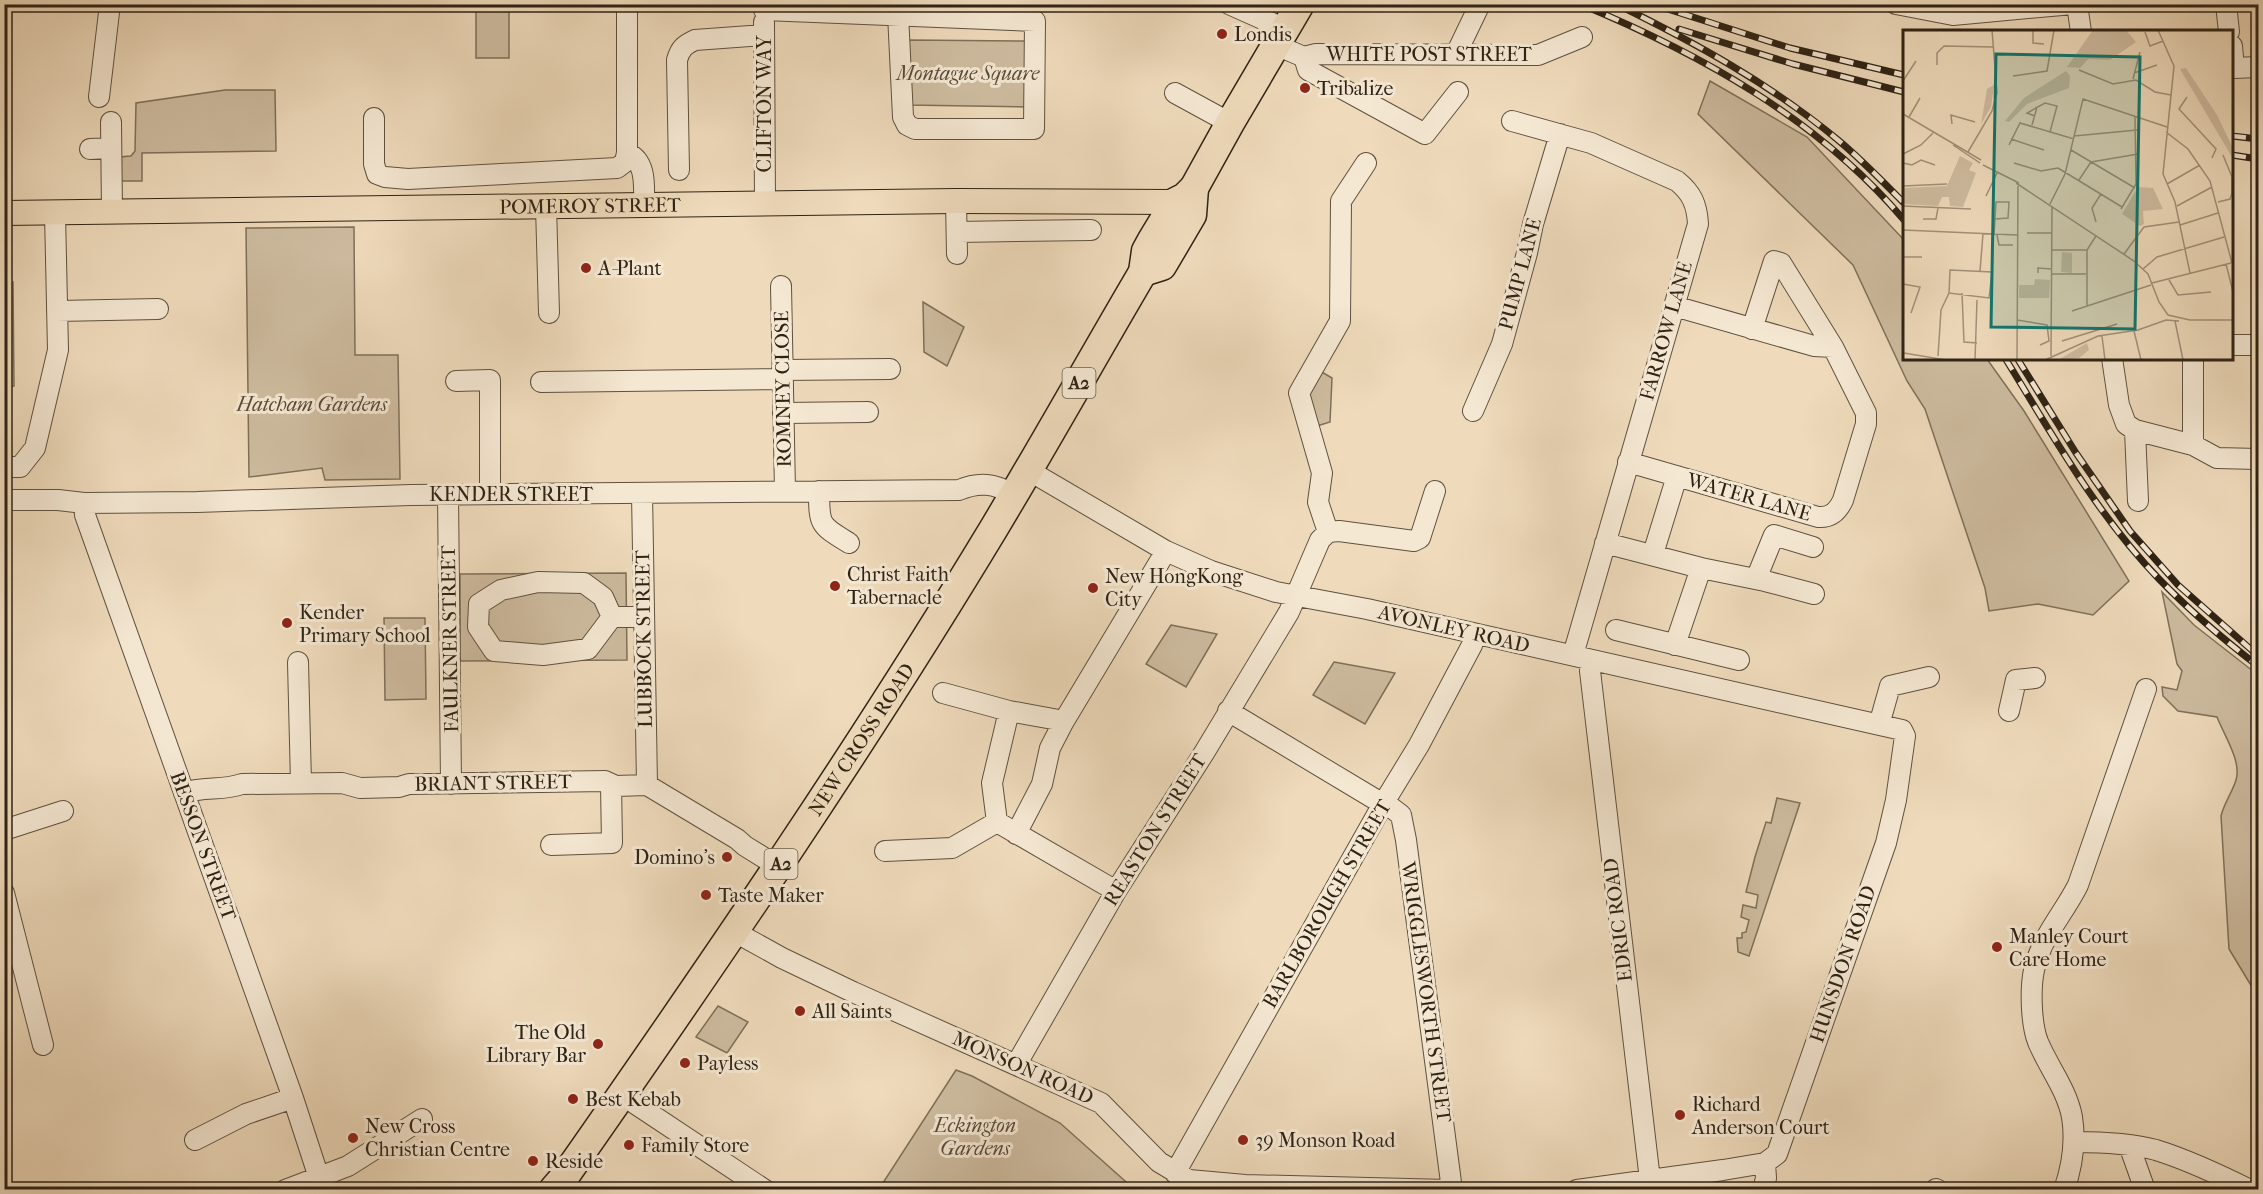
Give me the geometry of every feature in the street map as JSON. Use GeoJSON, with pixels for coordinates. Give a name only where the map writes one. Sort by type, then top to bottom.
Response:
{"type":"FeatureCollection","features":[{"type":"Feature","properties":{"kind":"highway","name":"A2"},"geometry":{"type":"LineString","coordinates":[[1281,37],[1300,4]]}},
{"type":"Feature","properties":{"kind":"highway","name":"NEW CROSS ROAD"},"geometry":{"type":"LineString","coordinates":[[553,1190],[622,1095],[779,867],[912,660],[1021,482],[1143,272],[1162,266],[1192,215],[1185,195],[1281,37]]}},
{"type":"Feature","properties":{"kind":"main road","name":"POMEROY STREET"},"geometry":{"type":"LineString","coordinates":[[4,213],[765,204],[1185,195]]}},
{"type":"Feature","properties":{"kind":"street"},"geometry":{"type":"LineString","coordinates":[[99,97],[110,4]]}},
{"type":"Feature","properties":{"kind":"street"},"geometry":{"type":"LineString","coordinates":[[374,118],[374,164],[377,174],[385,177],[408,179],[617,168],[625,162],[627,153],[627,4]]}},
{"type":"Feature","properties":{"kind":"street","name":"WHITE POST STREET"},"geometry":{"type":"LineString","coordinates":[[1229,4],[1281,37],[1304,57],[1316,54],[1538,55],[1582,37]]}},
{"type":"Feature","properties":{"kind":"street"},"geometry":{"type":"LineString","coordinates":[[1456,54],[1480,4]]}},
{"type":"Feature","properties":{"kind":"street"},"geometry":{"type":"LineString","coordinates":[[1896,4],[1953,15],[2019,7],[2075,4],[2081,30]]}},
{"type":"Feature","properties":{"kind":"street"},"geometry":{"type":"LineString","coordinates":[[2226,4],[2229,30]]}},
{"type":"Feature","properties":{"kind":"street"},"geometry":{"type":"LineString","coordinates":[[764,7],[1035,21],[1034,129],[915,129],[907,125],[903,117],[898,14]]}},
{"type":"Feature","properties":{"kind":"street","name":"CLIFTON WAY"},"geometry":{"type":"LineString","coordinates":[[764,7],[765,204]]}},
{"type":"Feature","properties":{"kind":"street"},"geometry":{"type":"LineString","coordinates":[[679,170],[677,60],[680,51],[685,45],[695,40],[764,35]]}},
{"type":"Feature","properties":{"kind":"street"},"geometry":{"type":"LineString","coordinates":[[1304,57],[1308,70],[1314,74],[1425,134],[1458,92]]}},
{"type":"Feature","properties":{"kind":"street"},"geometry":{"type":"LineString","coordinates":[[2233,68],[2259,67]]}},
{"type":"Feature","properties":{"kind":"street"},"geometry":{"type":"LineString","coordinates":[[1174,93],[1230,123]]}},
{"type":"Feature","properties":{"kind":"street","name":"FARROW LANE"},"geometry":{"type":"LineString","coordinates":[[1512,121],[1591,144],[1677,181],[1694,198],[1698,224],[1605,543],[1582,658]]}},
{"type":"Feature","properties":{"kind":"street"},"geometry":{"type":"LineString","coordinates":[[111,122],[112,212]]}},
{"type":"Feature","properties":{"kind":"street","name":"PUMP LANE"},"geometry":{"type":"LineString","coordinates":[[1473,411],[1502,344],[1533,224],[1560,134]]}},
{"type":"Feature","properties":{"kind":"street"},"geometry":{"type":"LineString","coordinates":[[90,149],[111,148]]}},
{"type":"Feature","properties":{"kind":"street"},"geometry":{"type":"LineString","coordinates":[[627,153],[634,156],[641,166],[644,205]]}},
{"type":"Feature","properties":{"kind":"street"},"geometry":{"type":"LineString","coordinates":[[1366,163],[1341,201],[1340,321],[1299,393],[1322,473],[1318,502],[1328,532],[1339,531],[1414,541],[1420,538],[1435,491]]}},
{"type":"Feature","properties":{"kind":"street"},"geometry":{"type":"LineString","coordinates":[[407,209],[408,179]]}},
{"type":"Feature","properties":{"kind":"street"},"geometry":{"type":"LineString","coordinates":[[956,201],[957,254]]}},
{"type":"Feature","properties":{"kind":"street"},"geometry":{"type":"LineString","coordinates":[[546,206],[549,313]]}},
{"type":"Feature","properties":{"kind":"street"},"geometry":{"type":"LineString","coordinates":[[4,467],[20,467],[35,448],[58,350],[55,213]]}},
{"type":"Feature","properties":{"kind":"street"},"geometry":{"type":"LineString","coordinates":[[957,232],[1091,230]]}},
{"type":"Feature","properties":{"kind":"street","name":"WATER LANE"},"geometry":{"type":"LineString","coordinates":[[1628,462],[1818,517],[1830,516],[1838,510],[1844,500],[1866,424],[1866,413],[1833,347],[1781,264],[1774,261],[1752,329]]}},
{"type":"Feature","properties":{"kind":"street","name":"ROMNEY CLOSE"},"geometry":{"type":"LineString","coordinates":[[781,286],[785,491]]}},
{"type":"Feature","properties":{"kind":"street"},"geometry":{"type":"LineString","coordinates":[[1674,306],[1814,346],[1833,347]]}},
{"type":"Feature","properties":{"kind":"street"},"geometry":{"type":"LineString","coordinates":[[57,311],[158,309]]}},
{"type":"Feature","properties":{"kind":"street"},"geometry":{"type":"LineString","coordinates":[[2233,345],[2259,345]]}},
{"type":"Feature","properties":{"kind":"street"},"geometry":{"type":"LineString","coordinates":[[2112,360],[2119,405],[2130,427],[2138,501]]}},
{"type":"Feature","properties":{"kind":"street"},"geometry":{"type":"LineString","coordinates":[[2193,360],[2193,445]]}},
{"type":"Feature","properties":{"kind":"street"},"geometry":{"type":"LineString","coordinates":[[541,382],[890,369]]}},
{"type":"Feature","properties":{"kind":"street"},"geometry":{"type":"LineString","coordinates":[[456,381],[490,380],[490,494]]}},
{"type":"Feature","properties":{"kind":"street"},"geometry":{"type":"LineString","coordinates":[[783,413],[868,412]]}},
{"type":"Feature","properties":{"kind":"street"},"geometry":{"type":"LineString","coordinates":[[2130,427],[2193,445],[2217,458],[2259,459]]}},
{"type":"Feature","properties":{"kind":"street"},"geometry":{"type":"LineString","coordinates":[[1653,554],[1677,476]]}},
{"type":"Feature","properties":{"kind":"street","name":"KENDER STREET"},"geometry":{"type":"LineString","coordinates":[[4,500],[58,500],[84,503],[197,502],[448,494],[959,490],[970,485],[1021,482]]}},
{"type":"Feature","properties":{"kind":"street","name":"AVONLEY ROAD"},"geometry":{"type":"LineString","coordinates":[[1021,482],[1211,571],[1295,596],[1902,730]]}},
{"type":"Feature","properties":{"kind":"street"},"geometry":{"type":"LineString","coordinates":[[819,491],[821,522],[826,530],[849,543]]}},
{"type":"Feature","properties":{"kind":"street","name":"LUBBOCK STREET"},"geometry":{"type":"LineString","coordinates":[[642,493],[647,785]]}},
{"type":"Feature","properties":{"kind":"street","name":"FAULKNER STREET"},"geometry":{"type":"LineString","coordinates":[[448,494],[451,783]]}},
{"type":"Feature","properties":{"kind":"street","name":"BESSON STREET"},"geometry":{"type":"LineString","coordinates":[[84,503],[85,515],[321,1184]]}},
{"type":"Feature","properties":{"kind":"street","name":"REASTON STREET"},"geometry":{"type":"LineString","coordinates":[[1007,1061],[1204,753],[1289,612],[1320,540],[1328,532]]}},
{"type":"Feature","properties":{"kind":"street"},"geometry":{"type":"LineString","coordinates":[[1756,579],[1774,535],[1814,547]]}},
{"type":"Feature","properties":{"kind":"street"},"geometry":{"type":"LineString","coordinates":[[1605,543],[1814,594]]}},
{"type":"Feature","properties":{"kind":"street"},"geometry":{"type":"LineString","coordinates":[[1016,834],[1042,784],[1050,748],[1064,721],[1166,551]]}},
{"type":"Feature","properties":{"kind":"street"},"geometry":{"type":"LineString","coordinates":[[1675,645],[1701,568]]}},
{"type":"Feature","properties":{"kind":"street"},"geometry":{"type":"LineString","coordinates":[[538,582],[584,583],[603,597],[612,617],[588,649],[543,655],[494,651],[478,627],[479,604],[501,590],[538,582]]}},
{"type":"Feature","properties":{"kind":"street"},"geometry":{"type":"LineString","coordinates":[[612,617],[644,616]]}},
{"type":"Feature","properties":{"kind":"street"},"geometry":{"type":"LineString","coordinates":[[1616,630],[1739,660]]}},
{"type":"Feature","properties":{"kind":"street","name":"BARLBOROUGH STREET"},"geometry":{"type":"LineString","coordinates":[[1175,1173],[1419,745],[1472,645],[1475,634]]}},
{"type":"Feature","properties":{"kind":"street","name":"EDRIC ROAD"},"geometry":{"type":"LineString","coordinates":[[1582,658],[1590,671],[1650,1180]]}},
{"type":"Feature","properties":{"kind":"street"},"geometry":{"type":"LineString","coordinates":[[298,662],[301,783]]}},
{"type":"Feature","properties":{"kind":"street"},"geometry":{"type":"LineString","coordinates":[[1879,724],[1890,686],[1929,677]]}},
{"type":"Feature","properties":{"kind":"street"},"geometry":{"type":"LineString","coordinates":[[2009,711],[2016,680],[2035,678]]}},
{"type":"Feature","properties":{"kind":"street"},"geometry":{"type":"LineString","coordinates":[[2064,1190],[2071,1166],[2074,1142],[2072,1118],[2066,1096],[2034,1030],[2032,1007],[2034,971],[2043,943],[2057,917],[2069,904],[2078,885],[2146,689]]}},
{"type":"Feature","properties":{"kind":"street"},"geometry":{"type":"LineString","coordinates":[[943,693],[1010,711],[1064,721]]}},
{"type":"Feature","properties":{"kind":"street"},"geometry":{"type":"LineString","coordinates":[[997,822],[992,783],[1010,711]]}},
{"type":"Feature","properties":{"kind":"street","name":"WRIGGLESWORTH STREET"},"geometry":{"type":"LineString","coordinates":[[1228,711],[1395,809],[1401,815],[1450,1190]]}},
{"type":"Feature","properties":{"kind":"street","name":"HUNSDON ROAD"},"geometry":{"type":"LineString","coordinates":[[1764,1163],[1777,1154],[1785,1136],[1886,843],[1896,800],[1905,736],[1902,730]]}},
{"type":"Feature","properties":{"kind":"street","name":"BRIANT STREET"},"geometry":{"type":"LineString","coordinates":[[184,793],[196,789],[230,788],[242,784],[342,783],[360,788],[451,783],[605,781],[616,786],[647,785]]}},
{"type":"Feature","properties":{"kind":"street"},"geometry":{"type":"LineString","coordinates":[[551,845],[612,843],[611,784]]}},
{"type":"Feature","properties":{"kind":"street"},"geometry":{"type":"LineString","coordinates":[[647,785],[779,867]]}},
{"type":"Feature","properties":{"kind":"street"},"geometry":{"type":"LineString","coordinates":[[4,830],[63,811]]}},
{"type":"Feature","properties":{"kind":"street"},"geometry":{"type":"LineString","coordinates":[[997,822],[1116,891]]}},
{"type":"Feature","properties":{"kind":"street"},"geometry":{"type":"LineString","coordinates":[[885,850],[952,848],[997,822]]}},
{"type":"Feature","properties":{"kind":"street"},"geometry":{"type":"LineString","coordinates":[[4,893],[43,1045]]}},
{"type":"Feature","properties":{"kind":"street","name":"MONSON ROAD"},"geometry":{"type":"LineString","coordinates":[[735,932],[775,954],[927,1027],[1101,1103],[1159,1162],[1189,1180],[1450,1190]]}},
{"type":"Feature","properties":{"kind":"street"},"geometry":{"type":"LineString","coordinates":[[622,1095],[765,1190]]}},
{"type":"Feature","properties":{"kind":"street"},"geometry":{"type":"LineString","coordinates":[[195,1140],[246,1114],[292,1098]]}},
{"type":"Feature","properties":{"kind":"street"},"geometry":{"type":"LineString","coordinates":[[285,1190],[321,1184],[422,1119]]}},
{"type":"Feature","properties":{"kind":"street"},"geometry":{"type":"LineString","coordinates":[[2074,1142],[2104,1142],[2156,1150],[2221,1175],[2250,1190]]}},
{"type":"Feature","properties":{"kind":"street"},"geometry":{"type":"LineString","coordinates":[[2129,1145],[2145,1190]]}},
{"type":"Feature","properties":{"kind":"street"},"geometry":{"type":"LineString","coordinates":[[1577,1190],[1764,1163],[1766,1178],[1763,1190]]}},
{"type":"Feature","properties":{"kind":"green space"},"geometry":{"type":"Polygon","coordinates":[[[476,10],[509,10],[509,58],[476,58],[476,10]]]}},
{"type":"Feature","properties":{"kind":"green space","name":"Montague Square"},"geometry":{"type":"Polygon","coordinates":[[[908,40],[1029,41],[1028,107],[907,105],[908,40]]]}},
{"type":"Feature","properties":{"kind":"green space"},"geometry":{"type":"Polygon","coordinates":[[[1710,81],[1807,137],[1903,239],[1903,360],[1988,360],[2024,411],[2129,581],[2093,615],[2038,604],[1989,611],[1985,588],[1925,409],[1907,381],[1853,265],[1698,114],[1710,81]]]}},
{"type":"Feature","properties":{"kind":"green space"},"geometry":{"type":"Polygon","coordinates":[[[225,90],[275,90],[276,151],[142,153],[142,181],[120,181],[119,157],[131,156],[135,151],[136,103],[225,90]]]}},
{"type":"Feature","properties":{"kind":"green space","name":"Hatcham Gardens"},"geometry":{"type":"Polygon","coordinates":[[[354,227],[355,355],[398,355],[400,479],[325,480],[322,468],[249,477],[246,228],[354,227]]]}},
{"type":"Feature","properties":{"kind":"green space"},"geometry":{"type":"Polygon","coordinates":[[[4,282],[13,282],[14,386],[5,386],[4,282]]]}},
{"type":"Feature","properties":{"kind":"green space"},"geometry":{"type":"Polygon","coordinates":[[[923,302],[964,327],[947,366],[924,352],[923,302]]]}},
{"type":"Feature","properties":{"kind":"green space"},"geometry":{"type":"Polygon","coordinates":[[[1320,371],[1332,378],[1330,422],[1317,426],[1309,395],[1320,371]]]}},
{"type":"Feature","properties":{"kind":"green space"},"geometry":{"type":"Polygon","coordinates":[[[626,573],[627,660],[460,661],[460,574],[626,573]]]}},
{"type":"Feature","properties":{"kind":"green space"},"geometry":{"type":"Polygon","coordinates":[[[2162,592],[2194,625],[2258,675],[2258,997],[2229,949],[2221,816],[2236,780],[2237,765],[2217,717],[2178,711],[2163,696],[2162,687],[2177,690],[2182,671],[2177,664],[2162,592]]]}},
{"type":"Feature","properties":{"kind":"green space"},"geometry":{"type":"Polygon","coordinates":[[[384,618],[425,618],[426,699],[385,700],[384,618]]]}},
{"type":"Feature","properties":{"kind":"green space"},"geometry":{"type":"Polygon","coordinates":[[[1171,625],[1217,634],[1186,687],[1146,664],[1171,625]]]}},
{"type":"Feature","properties":{"kind":"green space"},"geometry":{"type":"Polygon","coordinates":[[[1334,662],[1395,673],[1365,724],[1313,695],[1334,662]]]}},
{"type":"Feature","properties":{"kind":"green space"},"geometry":{"type":"Polygon","coordinates":[[[1777,798],[1800,803],[1749,956],[1738,952],[1737,938],[1742,938],[1742,933],[1746,932],[1749,920],[1741,917],[1743,905],[1756,908],[1758,895],[1746,892],[1766,822],[1771,823],[1777,798]]]}},
{"type":"Feature","properties":{"kind":"green space"},"geometry":{"type":"Polygon","coordinates":[[[718,1006],[748,1022],[727,1053],[696,1037],[718,1006]]]}},
{"type":"Feature","properties":{"kind":"green space","name":"Eckington Gardens"},"geometry":{"type":"Polygon","coordinates":[[[956,1070],[972,1076],[1060,1123],[1134,1189],[879,1189],[956,1070]]]}},
{"type":"Feature","properties":{"kind":"railway"},"geometry":{"type":"LineString","coordinates":[[1580,4],[1625,23],[1713,68],[1796,120],[1870,184],[1903,219]]}},
{"type":"Feature","properties":{"kind":"railway"},"geometry":{"type":"LineString","coordinates":[[1616,4],[1703,49],[1786,101],[1847,148],[1903,202]]}},
{"type":"Feature","properties":{"kind":"railway"},"geometry":{"type":"LineString","coordinates":[[1652,4],[1790,48],[1903,75]]}},
{"type":"Feature","properties":{"kind":"railway"},"geometry":{"type":"LineString","coordinates":[[1679,29],[1793,64],[1903,92]]}},
{"type":"Feature","properties":{"kind":"railway"},"geometry":{"type":"LineString","coordinates":[[2233,136],[2258,139]]}},
{"type":"Feature","properties":{"kind":"railway"},"geometry":{"type":"LineString","coordinates":[[2233,155],[2258,159]]}},
{"type":"Feature","properties":{"kind":"railway"},"geometry":{"type":"LineString","coordinates":[[2006,360],[2076,473],[2115,528],[2159,579],[2219,635],[2258,666]]}},
{"type":"Feature","properties":{"kind":"railway"},"geometry":{"type":"LineString","coordinates":[[2018,360],[2076,453],[2130,531],[2178,585],[2255,653]]}},
{"type":"Feature","properties":{"kind":"place","name":"Londis"},"geometry":{"type":"Point","coordinates":[1222,34]}},
{"type":"Feature","properties":{"kind":"place","name":"Tribalize"},"geometry":{"type":"Point","coordinates":[1305,88]}},
{"type":"Feature","properties":{"kind":"place","name":"A-Plant"},"geometry":{"type":"Point","coordinates":[586,268]}},
{"type":"Feature","properties":{"kind":"place","name":"Christ Faith Tabernacle"},"geometry":{"type":"Point","coordinates":[835,586]}},
{"type":"Feature","properties":{"kind":"place","name":"New HongKong City"},"geometry":{"type":"Point","coordinates":[1093,588]}},
{"type":"Feature","properties":{"kind":"place","name":"Kender Primary School"},"geometry":{"type":"Point","coordinates":[287,623]}},
{"type":"Feature","properties":{"kind":"place","name":"Domino's"},"geometry":{"type":"Point","coordinates":[727,857]}},
{"type":"Feature","properties":{"kind":"place","name":"Taste Maker"},"geometry":{"type":"Point","coordinates":[706,895]}},
{"type":"Feature","properties":{"kind":"place","name":"Manley Court Care Home"},"geometry":{"type":"Point","coordinates":[1997,947]}},
{"type":"Feature","properties":{"kind":"place","name":"All Saints"},"geometry":{"type":"Point","coordinates":[800,1011]}},
{"type":"Feature","properties":{"kind":"place","name":"The Old Library Bar"},"geometry":{"type":"Point","coordinates":[598,1044]}},
{"type":"Feature","properties":{"kind":"place","name":"Payless"},"geometry":{"type":"Point","coordinates":[685,1063]}},
{"type":"Feature","properties":{"kind":"place","name":"Best Kebab"},"geometry":{"type":"Point","coordinates":[573,1099]}},
{"type":"Feature","properties":{"kind":"place","name":"Richard Anderson Court"},"geometry":{"type":"Point","coordinates":[1680,1115]}},
{"type":"Feature","properties":{"kind":"place","name":"New Cross Christian Centre"},"geometry":{"type":"Point","coordinates":[353,1138]}},
{"type":"Feature","properties":{"kind":"place","name":"39 Monson Road"},"geometry":{"type":"Point","coordinates":[1243,1140]}},
{"type":"Feature","properties":{"kind":"place","name":"Family Store"},"geometry":{"type":"Point","coordinates":[629,1145]}},
{"type":"Feature","properties":{"kind":"place","name":"Reside"},"geometry":{"type":"Point","coordinates":[533,1161]}}]}
